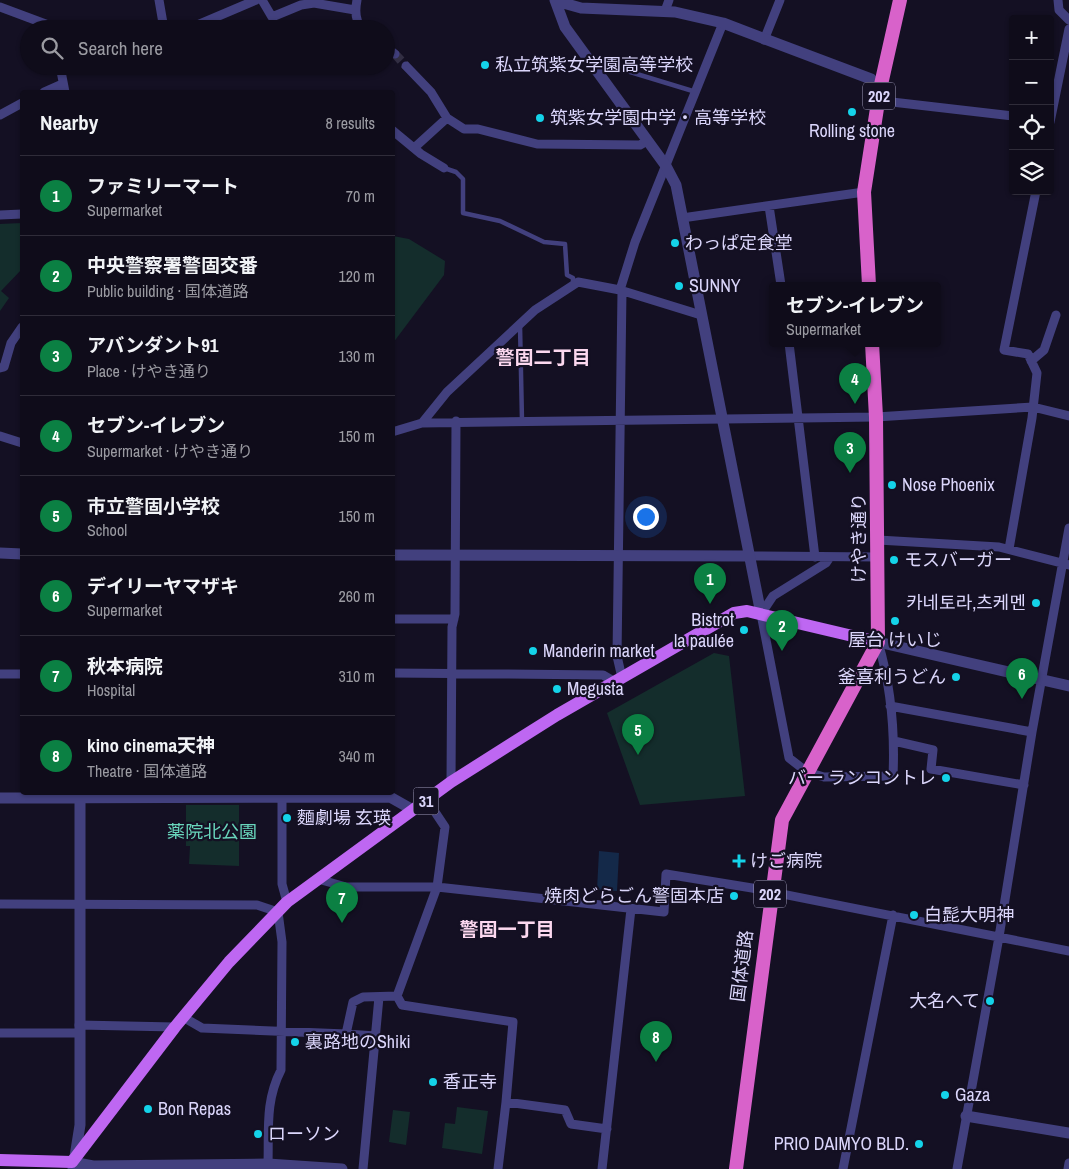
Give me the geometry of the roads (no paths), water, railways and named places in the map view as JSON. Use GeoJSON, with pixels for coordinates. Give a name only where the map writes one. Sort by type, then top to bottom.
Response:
{"type":"FeatureCollection","features":[{"type":"Feature","properties":{"kind":"highway","name":"202"},"geometry":{"type":"LineString","coordinates":[[869,282],[864,192],[880,89],[900,0]]}},
{"type":"Feature","properties":{"kind":"highway","name":"けやき通り"},"geometry":{"type":"LineString","coordinates":[[872,347],[876,417],[878,642]]}},
{"type":"Feature","properties":{"kind":"highway","name":"国体道路"},"geometry":{"type":"LineString","coordinates":[[736,1169],[770,892],[782,820],[878,642]]}},
{"type":"Feature","properties":{"kind":"main road","name":"31"},"geometry":{"type":"LineString","coordinates":[[70,1167],[179,1022],[229,962],[287,902],[451,782],[556,715],[734,613],[747,611],[762,614],[878,642]]}},
{"type":"Feature","properties":{"kind":"main road"},"geometry":{"type":"LineString","coordinates":[[0,1160],[70,1167]]}},
{"type":"Feature","properties":{"kind":"street"},"geometry":{"type":"LineString","coordinates":[[159,0],[162,20]]}},
{"type":"Feature","properties":{"kind":"street"},"geometry":{"type":"LineString","coordinates":[[209,20],[256,0]]}},
{"type":"Feature","properties":{"kind":"street"},"geometry":{"type":"LineString","coordinates":[[262,0],[272,17],[301,5],[314,3],[355,10]]}},
{"type":"Feature","properties":{"kind":"street"},"geometry":{"type":"LineString","coordinates":[[357,0],[355,10],[358,20]]}},
{"type":"Feature","properties":{"kind":"street"},"geometry":{"type":"LineString","coordinates":[[1009,116],[892,102],[888,100],[871,79],[723,23],[667,5],[581,8],[556,0],[559,16],[565,27],[666,166],[676,185],[701,315],[724,419],[789,758],[807,772],[824,776],[893,776],[894,741],[885,668],[878,642],[1069,686]]}},
{"type":"Feature","properties":{"kind":"street"},"geometry":{"type":"LineString","coordinates":[[764,40],[780,0]]}},
{"type":"Feature","properties":{"kind":"street"},"geometry":{"type":"LineString","coordinates":[[1058,0],[1059,10],[1069,20]]}},
{"type":"Feature","properties":{"kind":"street"},"geometry":{"type":"LineString","coordinates":[[0,7],[35,20]]}},
{"type":"Feature","properties":{"kind":"street"},"geometry":{"type":"LineString","coordinates":[[395,673],[602,675],[618,680],[621,290],[635,242],[723,23]]}},
{"type":"Feature","properties":{"kind":"street"},"geometry":{"type":"LineString","coordinates":[[1054,106],[1066,60],[1069,28]]}},
{"type":"Feature","properties":{"kind":"street"},"geometry":{"type":"LineString","coordinates":[[406,66],[431,92],[448,118],[464,129],[478,129],[537,144],[640,145],[647,141]]}},
{"type":"Feature","properties":{"kind":"street"},"geometry":{"type":"LineString","coordinates":[[61,75],[63,88]]}},
{"type":"Feature","properties":{"kind":"street"},"geometry":{"type":"LineString","coordinates":[[0,115],[20,104]]}},
{"type":"Feature","properties":{"kind":"street"},"geometry":{"type":"LineString","coordinates":[[414,148],[448,118]]}},
{"type":"Feature","properties":{"kind":"street"},"geometry":{"type":"LineString","coordinates":[[395,132],[444,168]]}},
{"type":"Feature","properties":{"kind":"street"},"geometry":{"type":"LineString","coordinates":[[682,218],[864,192]]}},
{"type":"Feature","properties":{"kind":"street"},"geometry":{"type":"LineString","coordinates":[[1009,549],[1037,373],[1028,354],[1004,350],[1035,195]]}},
{"type":"Feature","properties":{"kind":"street"},"geometry":{"type":"LineString","coordinates":[[769,206],[781,282]]}},
{"type":"Feature","properties":{"kind":"street"},"geometry":{"type":"LineString","coordinates":[[0,215],[20,214]]}},
{"type":"Feature","properties":{"kind":"street"},"geometry":{"type":"LineString","coordinates":[[422,423],[446,392],[534,310],[573,285],[584,282],[621,290],[701,315]]}},
{"type":"Feature","properties":{"kind":"street"},"geometry":{"type":"LineString","coordinates":[[1031,361],[1044,350],[1056,316]]}},
{"type":"Feature","properties":{"kind":"street"},"geometry":{"type":"LineString","coordinates":[[0,368],[4,367],[11,343],[20,330]]}},
{"type":"Feature","properties":{"kind":"street"},"geometry":{"type":"LineString","coordinates":[[790,347],[815,557]]}},
{"type":"Feature","properties":{"kind":"street"},"geometry":{"type":"LineString","coordinates":[[395,431],[422,423],[456,421],[876,417],[1033,407],[1069,416]]}},
{"type":"Feature","properties":{"kind":"street"},"geometry":{"type":"LineString","coordinates":[[451,782],[451,673],[456,555],[456,421]]}},
{"type":"Feature","properties":{"kind":"street"},"geometry":{"type":"LineString","coordinates":[[0,436],[20,442]]}},
{"type":"Feature","properties":{"kind":"street"},"geometry":{"type":"LineString","coordinates":[[957,1169],[999,937],[1041,679],[1065,564],[1069,528]]}},
{"type":"Feature","properties":{"kind":"street"},"geometry":{"type":"LineString","coordinates":[[878,540],[1009,549],[1065,564]]}},
{"type":"Feature","properties":{"kind":"street"},"geometry":{"type":"LineString","coordinates":[[0,554],[20,554]]}},
{"type":"Feature","properties":{"kind":"street"},"geometry":{"type":"LineString","coordinates":[[395,555],[878,557]]}},
{"type":"Feature","properties":{"kind":"street"},"geometry":{"type":"LineString","coordinates":[[762,614],[773,596],[826,562],[830,557]]}},
{"type":"Feature","properties":{"kind":"street"},"geometry":{"type":"LineString","coordinates":[[395,619],[454,620]]}},
{"type":"Feature","properties":{"kind":"street"},"geometry":{"type":"LineString","coordinates":[[0,674],[20,674]]}},
{"type":"Feature","properties":{"kind":"street"},"geometry":{"type":"LineString","coordinates":[[890,706],[1032,732]]}},
{"type":"Feature","properties":{"kind":"street"},"geometry":{"type":"LineString","coordinates":[[894,741],[933,750],[931,769],[1024,785]]}},
{"type":"Feature","properties":{"kind":"street"},"geometry":{"type":"LineString","coordinates":[[80,795],[80,1125],[70,1167],[268,1164],[342,1169]]}},
{"type":"Feature","properties":{"kind":"street"},"geometry":{"type":"LineString","coordinates":[[0,798],[80,795],[390,797],[413,810]]}},
{"type":"Feature","properties":{"kind":"street"},"geometry":{"type":"LineString","coordinates":[[282,795],[282,884],[287,902]]}},
{"type":"Feature","properties":{"kind":"street"},"geometry":{"type":"LineString","coordinates":[[397,996],[437,887],[445,827],[427,800]]}},
{"type":"Feature","properties":{"kind":"street"},"geometry":{"type":"LineString","coordinates":[[318,879],[346,887],[437,887],[664,912],[666,874],[770,892],[1069,951]]}},
{"type":"Feature","properties":{"kind":"street"},"geometry":{"type":"LineString","coordinates":[[0,904],[257,905],[278,912],[282,942],[282,1031],[280,1070],[268,1103],[268,1164]]}},
{"type":"Feature","properties":{"kind":"street"},"geometry":{"type":"LineString","coordinates":[[602,1169],[632,909]]}},
{"type":"Feature","properties":{"kind":"street"},"geometry":{"type":"LineString","coordinates":[[844,1169],[893,916]]}},
{"type":"Feature","properties":{"kind":"street"},"geometry":{"type":"LineString","coordinates":[[346,1034],[353,1002],[363,997],[397,996]]}},
{"type":"Feature","properties":{"kind":"street"},"geometry":{"type":"LineString","coordinates":[[397,996],[402,1004],[514,1022],[498,1169]]}},
{"type":"Feature","properties":{"kind":"street"},"geometry":{"type":"LineString","coordinates":[[363,1169],[379,997]]}},
{"type":"Feature","properties":{"kind":"street"},"geometry":{"type":"LineString","coordinates":[[0,1033],[179,1022],[202,1028],[376,1036]]}},
{"type":"Feature","properties":{"kind":"street"},"geometry":{"type":"LineString","coordinates":[[506,1102],[565,1110],[571,1124],[608,1128]]}},
{"type":"Feature","properties":{"kind":"street"},"geometry":{"type":"LineString","coordinates":[[966,1116],[1069,1133]]}},
{"type":"Feature","properties":{"kind":"street"},"geometry":{"type":"LineString","coordinates":[[1068,1169],[1069,1163]]}},
{"type":"Feature","properties":{"kind":"lane"},"geometry":{"type":"LineString","coordinates":[[590,60],[696,92]]}},
{"type":"Feature","properties":{"kind":"lane"},"geometry":{"type":"LineString","coordinates":[[444,168],[456,172],[463,179],[463,213],[500,221],[544,242],[565,244],[567,275],[573,278],[573,285]]}},
{"type":"Feature","properties":{"kind":"lane"},"geometry":{"type":"LineString","coordinates":[[520,323],[522,421]]}},
{"type":"Feature","properties":{"kind":"water"},"geometry":{"type":"Polygon","coordinates":[[[599,851],[619,853],[617,891],[597,890],[599,851]]]}},
{"type":"Feature","properties":{"kind":"tunnel"},"geometry":{"type":"LineString","coordinates":[[395,54],[406,66]]}},
{"type":"Feature","properties":{"kind":"place","name":"私立筑紫女学園高等学校"},"geometry":{"type":"Point","coordinates":[485,65]}},
{"type":"Feature","properties":{"kind":"place","name":"Rolling stone"},"geometry":{"type":"Point","coordinates":[852,112]}},
{"type":"Feature","properties":{"kind":"place","name":"筑紫女学園中学・高等学校"},"geometry":{"type":"Point","coordinates":[540,118]}},
{"type":"Feature","properties":{"kind":"place","name":"わっぱ定食堂"},"geometry":{"type":"Point","coordinates":[675,243]}},
{"type":"Feature","properties":{"kind":"place","name":"SUNNY"},"geometry":{"type":"Point","coordinates":[679,286]}},
{"type":"Feature","properties":{"kind":"place","name":"セブン-イレブン"},"geometry":{"type":"Point","coordinates":[855,404]}},
{"type":"Feature","properties":{"kind":"place","name":"アバンダント91"},"geometry":{"type":"Point","coordinates":[850,473]}},
{"type":"Feature","properties":{"kind":"place","name":"Nose Phoenix"},"geometry":{"type":"Point","coordinates":[892,485]}},
{"type":"Feature","properties":{"kind":"place","name":"モスバーガー"},"geometry":{"type":"Point","coordinates":[894,560]}},
{"type":"Feature","properties":{"kind":"place","name":"카네토라,츠케멘"},"geometry":{"type":"Point","coordinates":[1036,603]}},
{"type":"Feature","properties":{"kind":"place","name":"ファミリーマート"},"geometry":{"type":"Point","coordinates":[710,604]}},
{"type":"Feature","properties":{"kind":"place","name":"屋台 けいじ"},"geometry":{"type":"Point","coordinates":[895,621]}},
{"type":"Feature","properties":{"kind":"place","name":"Bistrot la paulée"},"geometry":{"type":"Point","coordinates":[744,630]}},
{"type":"Feature","properties":{"kind":"place","name":"Manderin market"},"geometry":{"type":"Point","coordinates":[533,651]}},
{"type":"Feature","properties":{"kind":"place","name":"中央警察署警固交番"},"geometry":{"type":"Point","coordinates":[782,651]}},
{"type":"Feature","properties":{"kind":"place","name":"釜喜利うどん"},"geometry":{"type":"Point","coordinates":[956,677]}},
{"type":"Feature","properties":{"kind":"place","name":"Megusta"},"geometry":{"type":"Point","coordinates":[557,689]}},
{"type":"Feature","properties":{"kind":"place","name":"デイリーヤマザキ"},"geometry":{"type":"Point","coordinates":[1022,699]}},
{"type":"Feature","properties":{"kind":"place","name":"市立警固小学校"},"geometry":{"type":"Point","coordinates":[638,755]}},
{"type":"Feature","properties":{"kind":"place","name":"バー ランコントレ"},"geometry":{"type":"Point","coordinates":[946,778]}},
{"type":"Feature","properties":{"kind":"place","name":"麵劇場 玄瑛"},"geometry":{"type":"Point","coordinates":[287,818]}},
{"type":"Feature","properties":{"kind":"place","name":"けご病院"},"geometry":{"type":"Point","coordinates":[739,861]}},
{"type":"Feature","properties":{"kind":"place","name":"焼肉どらごん警固本店"},"geometry":{"type":"Point","coordinates":[734,896]}},
{"type":"Feature","properties":{"kind":"place","name":"白髭大明神"},"geometry":{"type":"Point","coordinates":[914,915]}},
{"type":"Feature","properties":{"kind":"place","name":"秋本病院"},"geometry":{"type":"Point","coordinates":[342,923]}},
{"type":"Feature","properties":{"kind":"place","name":"大名へて"},"geometry":{"type":"Point","coordinates":[990,1001]}},
{"type":"Feature","properties":{"kind":"place","name":"裏路地のShiki"},"geometry":{"type":"Point","coordinates":[295,1042]}},
{"type":"Feature","properties":{"kind":"place","name":"kino cinema天神"},"geometry":{"type":"Point","coordinates":[656,1062]}},
{"type":"Feature","properties":{"kind":"place","name":"香正寺"},"geometry":{"type":"Point","coordinates":[433,1082]}},
{"type":"Feature","properties":{"kind":"place","name":"Gaza"},"geometry":{"type":"Point","coordinates":[945,1095]}},
{"type":"Feature","properties":{"kind":"place","name":"Bon Repas"},"geometry":{"type":"Point","coordinates":[148,1109]}},
{"type":"Feature","properties":{"kind":"place","name":"ローソン"},"geometry":{"type":"Point","coordinates":[258,1134]}},
{"type":"Feature","properties":{"kind":"place","name":"PRIO DAIMYO BLD."},"geometry":{"type":"Point","coordinates":[919,1144]}},
{"type":"Feature","properties":{"kind":"district","name":"警固二丁目"},"geometry":{"type":"Point","coordinates":[543,357]}},
{"type":"Feature","properties":{"kind":"district","name":"警固一丁目"},"geometry":{"type":"Point","coordinates":[507,929]}},
{"type":"Feature","properties":{"kind":"park label","name":"薬院北公園"},"geometry":{"type":"Point","coordinates":[212,832]}}]}
